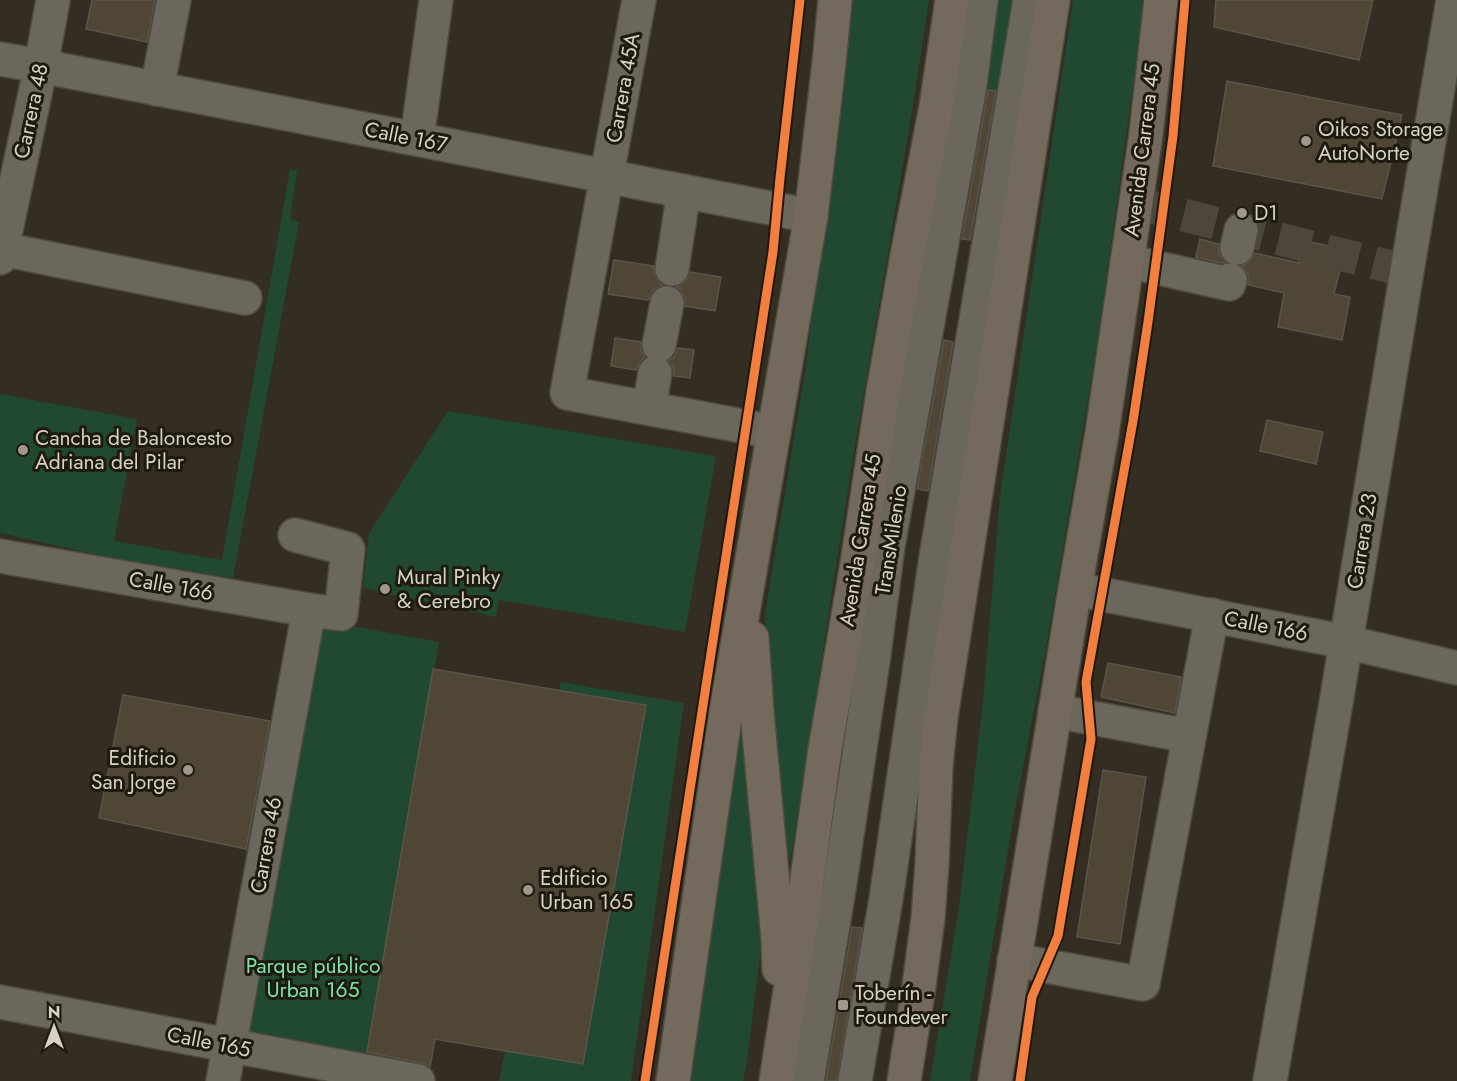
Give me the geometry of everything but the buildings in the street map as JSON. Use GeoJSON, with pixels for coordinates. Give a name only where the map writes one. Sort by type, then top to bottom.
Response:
{"type":"FeatureCollection","features":[{"type":"Feature","properties":{"kind":"highway"},"geometry":{"type":"LineString","coordinates":[[673,1081],[726,711],[811,216],[830,63],[834,0]]}},
{"type":"Feature","properties":{"kind":"highway","name":"Avenida Carrera 45"},"geometry":{"type":"LineString","coordinates":[[776,1081],[825,749],[857,564],[883,392],[936,107],[952,0]]}},
{"type":"Feature","properties":{"kind":"highway"},"geometry":{"type":"LineString","coordinates":[[904,1081],[928,918],[936,766],[941,717],[1053,0]]}},
{"type":"Feature","properties":{"kind":"highway","name":"Avenida Carrera 45"},"geometry":{"type":"LineString","coordinates":[[995,1081],[1102,433],[1146,134],[1161,0]]}},
{"type":"Feature","properties":{"kind":"highway"},"geometry":{"type":"LineString","coordinates":[[748,585],[778,939],[782,1046]]}},
{"type":"Feature","properties":{"kind":"street","name":"Carrera 48"},"geometry":{"type":"LineString","coordinates":[[1,254],[53,0]]}},
{"type":"Feature","properties":{"kind":"street"},"geometry":{"type":"LineString","coordinates":[[158,89],[174,0]]}},
{"type":"Feature","properties":{"kind":"street"},"geometry":{"type":"LineString","coordinates":[[417,139],[436,0]]}},
{"type":"Feature","properties":{"kind":"street","name":"Carrera 45A"},"geometry":{"type":"LineString","coordinates":[[639,0],[567,393],[649,408]]}},
{"type":"Feature","properties":{"kind":"street","name":"TransMilenio"},"geometry":{"type":"LineString","coordinates":[[807,1081],[839,889],[888,546],[969,91],[981,0]]}},
{"type":"Feature","properties":{"kind":"street"},"geometry":{"type":"LineString","coordinates":[[855,1081],[886,899],[936,557],[1030,0]]}},
{"type":"Feature","properties":{"kind":"street","name":"Carrera 23"},"geometry":{"type":"LineString","coordinates":[[1270,1081],[1453,0]]}},
{"type":"Feature","properties":{"kind":"street","name":"Calle 167"},"geometry":{"type":"LineString","coordinates":[[0,59],[811,216]]}},
{"type":"Feature","properties":{"kind":"street"},"geometry":{"type":"LineString","coordinates":[[672,269],[684,191]]}},
{"type":"Feature","properties":{"kind":"street"},"geometry":{"type":"LineString","coordinates":[[1,254],[245,298]]}},
{"type":"Feature","properties":{"kind":"street"},"geometry":{"type":"LineString","coordinates":[[1128,261],[1229,284],[1230,280]]}},
{"type":"Feature","properties":{"kind":"street"},"geometry":{"type":"LineString","coordinates":[[667,303],[649,408],[774,432]]}},
{"type":"Feature","properties":{"kind":"street","name":"Calle 166"},"geometry":{"type":"LineString","coordinates":[[0,556],[341,614],[348,549],[295,535]]}},
{"type":"Feature","properties":{"kind":"street","name":"Calle 166"},"geometry":{"type":"LineString","coordinates":[[1075,589],[1346,642],[1457,668]]}},
{"type":"Feature","properties":{"kind":"street","name":"Carrera 46"},"geometry":{"type":"LineString","coordinates":[[223,1081],[309,610]]}},
{"type":"Feature","properties":{"kind":"street"},"geometry":{"type":"LineString","coordinates":[[1014,960],[1143,984],[1212,615]]}},
{"type":"Feature","properties":{"kind":"street"},"geometry":{"type":"LineString","coordinates":[[1055,711],[1189,736]]}},
{"type":"Feature","properties":{"kind":"street","name":"Calle 165"},"geometry":{"type":"LineString","coordinates":[[0,1002],[418,1081]]}},
{"type":"Feature","properties":{"kind":"green space"},"geometry":{"type":"Polygon","coordinates":[[[846,0],[929,0],[854,451],[790,863],[772,758],[765,614],[806,365],[842,63],[846,0]]]}},
{"type":"Feature","properties":{"kind":"green space"},"geometry":{"type":"Polygon","coordinates":[[[991,0],[1016,0],[1002,92],[981,88],[991,0]]]}},
{"type":"Feature","properties":{"kind":"green space"},"geometry":{"type":"Polygon","coordinates":[[[1073,0],[1145,0],[1096,352],[1046,648],[1014,814],[970,1081],[930,1081],[959,907],[983,701],[1000,496],[1073,0]]]}},
{"type":"Feature","properties":{"kind":"green space"},"geometry":{"type":"Polygon","coordinates":[[[290,169],[297,170],[290,219],[299,222],[233,578],[112,558],[0,533],[0,394],[137,419],[114,541],[222,560],[290,169]]]}},
{"type":"Feature","properties":{"kind":"green space"},"geometry":{"type":"Polygon","coordinates":[[[448,411],[716,456],[685,632],[499,600],[496,617],[363,588],[369,533],[448,411]]]}},
{"type":"Feature","properties":{"kind":"green space","name":"Parque público Urban 165"},"geometry":{"type":"Polygon","coordinates":[[[314,619],[439,642],[366,1058],[235,1041],[314,619]]]}},
{"type":"Feature","properties":{"kind":"green space"},"geometry":{"type":"Polygon","coordinates":[[[561,682],[684,703],[631,1081],[499,1081],[505,1051],[583,1064],[646,705],[559,690],[561,682]]]}},
{"type":"Feature","properties":{"kind":"green space"},"geometry":{"type":"Polygon","coordinates":[[[740,720],[761,885],[763,932],[747,1061],[743,1081],[689,1081],[740,720]]]}},
{"type":"Feature","properties":{"kind":"tunnel"},"geometry":{"type":"LineString","coordinates":[[1136,203],[1407,271]]}},
{"type":"Feature","properties":{"kind":"cycle path"},"geometry":{"type":"LineString","coordinates":[[645,1081],[773,252],[800,0]]}},
{"type":"Feature","properties":{"kind":"cycle path"},"geometry":{"type":"LineString","coordinates":[[1020,1081],[1032,997],[1058,936],[1091,739],[1086,682],[1133,421],[1148,322],[1173,136],[1185,0]]}},
{"type":"Feature","properties":{"kind":"place","name":"Oikos Storage AutoNorte"},"geometry":{"type":"Point","coordinates":[1306,141]}},
{"type":"Feature","properties":{"kind":"place","name":"D1"},"geometry":{"type":"Point","coordinates":[1242,213]}},
{"type":"Feature","properties":{"kind":"place","name":"Cancha de Baloncesto Adriana del Pilar"},"geometry":{"type":"Point","coordinates":[23,450]}},
{"type":"Feature","properties":{"kind":"place","name":"Mural Pinky & Cerebro"},"geometry":{"type":"Point","coordinates":[385,589]}},
{"type":"Feature","properties":{"kind":"place","name":"Edificio San Jorge"},"geometry":{"type":"Point","coordinates":[188,770]}},
{"type":"Feature","properties":{"kind":"place","name":"Edificio Urban 165"},"geometry":{"type":"Point","coordinates":[528,890]}},
{"type":"Feature","properties":{"kind":"place","name":"Toberín - Foundever"},"geometry":{"type":"Point","coordinates":[843,1005]}}]}
